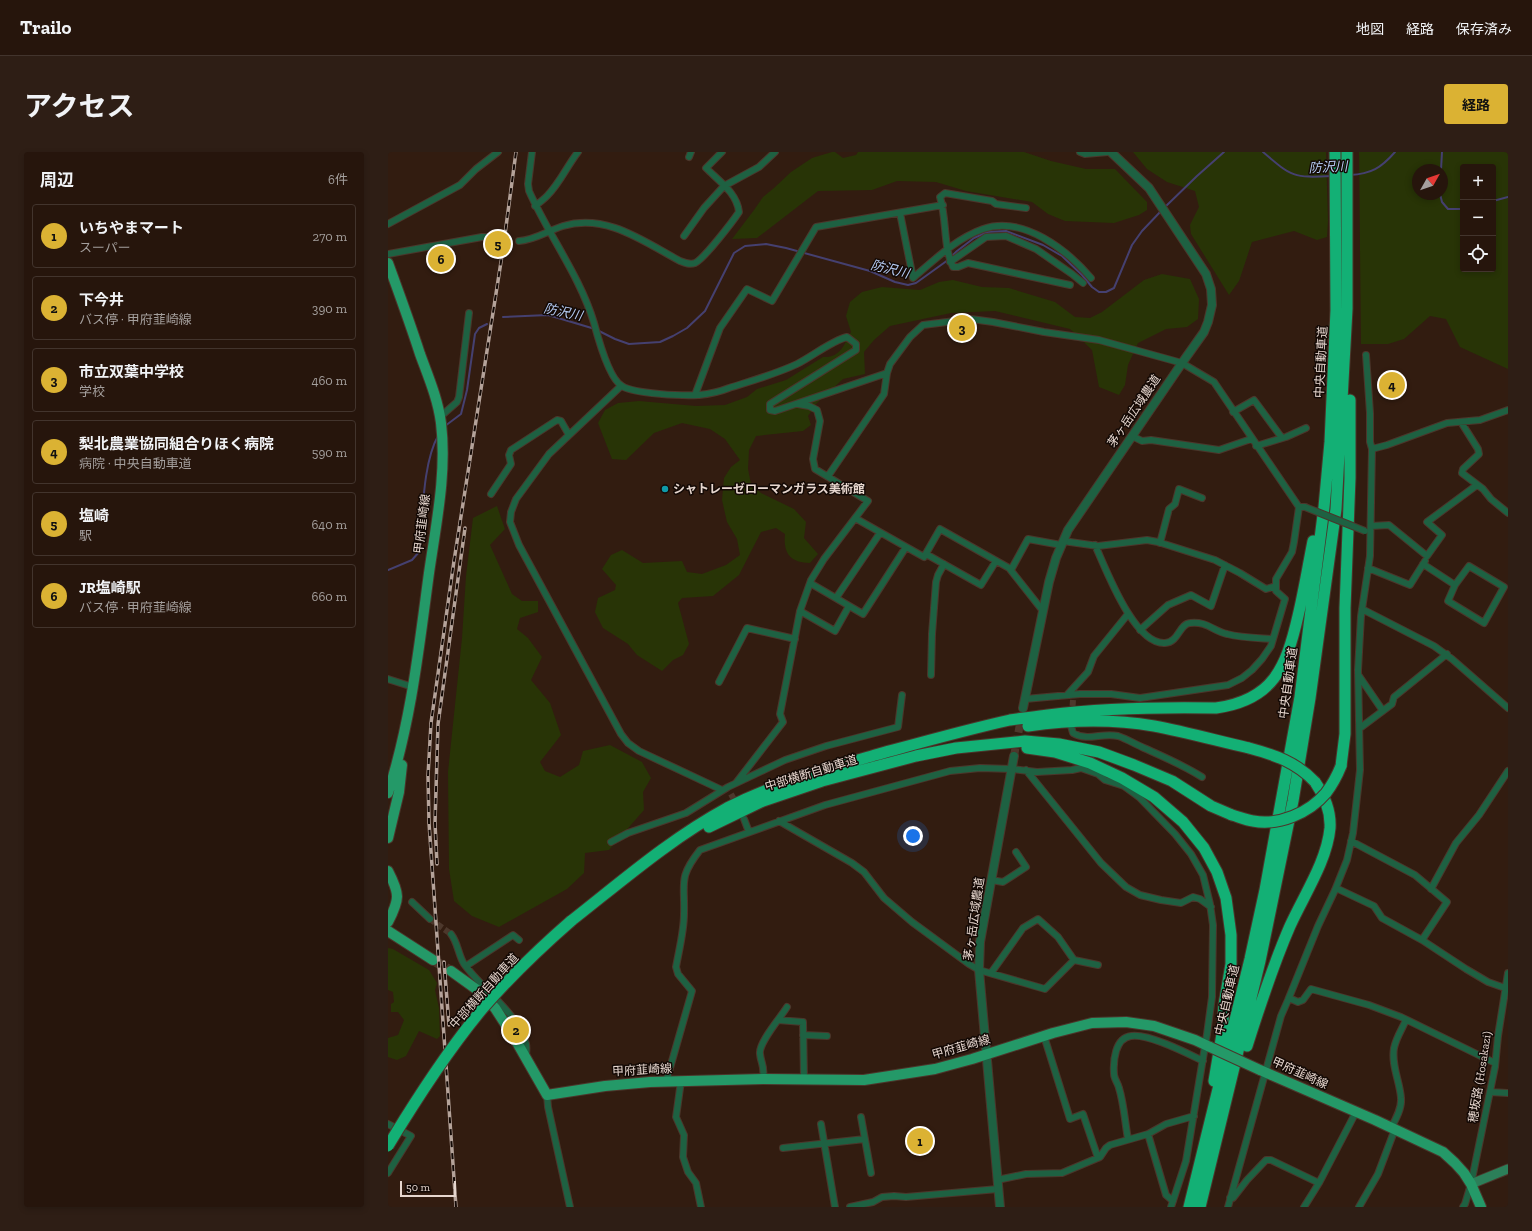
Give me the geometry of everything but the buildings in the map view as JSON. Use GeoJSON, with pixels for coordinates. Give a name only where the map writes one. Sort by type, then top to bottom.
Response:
{"type":"FeatureCollection","features":[{"type":"Feature","properties":{"kind":"highway","name":"中央自動車道"},"geometry":{"type":"LineString","coordinates":[[1200,1207],[1242,1040],[1275,891],[1294,795],[1310,698],[1336,509],[1347,309],[1335,152]]}},
{"type":"Feature","properties":{"kind":"highway","name":"中央自動車道"},"geometry":{"type":"LineString","coordinates":[[1189,1207],[1250,959],[1265,890],[1300,697],[1323,515],[1330,442],[1336,310],[1347,152]]}},
{"type":"Feature","properties":{"kind":"highway"},"geometry":{"type":"LineString","coordinates":[[996,743],[1025,741],[1059,744],[1099,752],[1172,781],[1211,806],[1232,815],[1254,821],[1285,819],[1301,813],[1325,794],[1334,782],[1341,766],[1345,734],[1345,608],[1350,478],[1350,396],[1347,309]]}},
{"type":"Feature","properties":{"kind":"highway"},"geometry":{"type":"LineString","coordinates":[[954,735],[1011,720],[1072,712],[1119,709],[1216,708],[1231,706],[1248,700],[1258,694],[1271,683],[1282,666],[1290,648],[1305,587],[1330,442]]}},
{"type":"Feature","properties":{"kind":"highway"},"geometry":{"type":"LineString","coordinates":[[954,735],[1079,721],[1119,722],[1153,726],[1269,753],[1296,765],[1315,782],[1320,790],[1330,816],[1329,838],[1325,854],[1290,926],[1272,968],[1217,1140]]}},
{"type":"Feature","properties":{"kind":"highway","name":"中部横断自動車道"},"geometry":{"type":"LineString","coordinates":[[388,1146],[429,1081],[457,1041],[483,1008],[516,972],[571,921],[627,878],[650,858],[682,835],[725,809],[758,793],[818,772],[915,744],[954,735]]}},
{"type":"Feature","properties":{"kind":"highway"},"geometry":{"type":"LineString","coordinates":[[996,743],[1055,752],[1090,763],[1122,778],[1154,797],[1183,822],[1204,848],[1217,872],[1226,898],[1231,935],[1230,964],[1224,1005],[1222,1034],[1197,1177]]}},
{"type":"Feature","properties":{"kind":"highway","name":"中部横断自動車道"},"geometry":{"type":"LineString","coordinates":[[627,878],[685,840],[729,816],[794,789],[923,755],[956,748],[996,743]]}},
{"type":"Feature","properties":{"kind":"main road","name":"甲府韮崎線"},"geometry":{"type":"LineString","coordinates":[[388,262],[432,386],[440,420],[442,440],[442,475],[413,686],[394,775],[388,793]]}},
{"type":"Feature","properties":{"kind":"main road"},"geometry":{"type":"LineString","coordinates":[[388,838],[398,792],[407,717]]}},
{"type":"Feature","properties":{"kind":"main road"},"geometry":{"type":"LineString","coordinates":[[388,871],[398,898],[388,922]]}},
{"type":"Feature","properties":{"kind":"main road"},"geometry":{"type":"LineString","coordinates":[[388,932],[433,960]]}},
{"type":"Feature","properties":{"kind":"main road"},"geometry":{"type":"LineString","coordinates":[[451,971],[476,990],[495,1008],[547,1095]]}},
{"type":"Feature","properties":{"kind":"main road","name":"甲府韮崎線"},"geometry":{"type":"LineString","coordinates":[[547,1095],[604,1086],[681,1081],[763,1079],[864,1080],[934,1069],[1092,1023],[1126,1022],[1154,1026],[1208,1046],[1443,1152],[1455,1162],[1471,1184],[1481,1207]]}},
{"type":"Feature","properties":{"kind":"main road"},"geometry":{"type":"LineString","coordinates":[[1471,1184],[1508,1169]]}},
{"type":"Feature","properties":{"kind":"street"},"geometry":{"type":"LineString","coordinates":[[388,224],[450,189],[460,185],[476,169],[498,152]]}},
{"type":"Feature","properties":{"kind":"street"},"geometry":{"type":"LineString","coordinates":[[532,152],[528,191],[549,232],[569,264],[594,324],[607,364],[620,386],[635,392],[695,395],[718,392],[795,365],[840,339],[848,337],[856,344],[856,350],[852,354],[770,404],[770,410],[776,411],[887,373]]}},
{"type":"Feature","properties":{"kind":"street"},"geometry":{"type":"LineString","coordinates":[[535,206],[550,192],[578,152]]}},
{"type":"Feature","properties":{"kind":"street"},"geometry":{"type":"LineString","coordinates":[[519,241],[532,239],[563,226],[592,222],[620,228],[680,261],[688,264],[695,263],[739,212],[738,204],[735,198],[706,168],[722,152]]}},
{"type":"Feature","properties":{"kind":"street"},"geometry":{"type":"LineString","coordinates":[[684,236],[704,208],[724,186],[759,167],[775,152]]}},
{"type":"Feature","properties":{"kind":"street"},"geometry":{"type":"LineString","coordinates":[[1080,152],[1085,154],[1110,152]]}},
{"type":"Feature","properties":{"kind":"street","name":"茅ヶ岳広域農道"},"geometry":{"type":"LineString","coordinates":[[1023,708],[1049,582],[1062,543],[1074,519],[1200,338],[1208,322],[1212,298],[1206,274],[1149,188],[1110,152]]}},
{"type":"Feature","properties":{"kind":"street"},"geometry":{"type":"LineString","coordinates":[[1026,208],[945,194],[940,197],[943,205],[948,251],[953,267],[958,267],[968,263],[1070,285]]}},
{"type":"Feature","properties":{"kind":"street"},"geometry":{"type":"LineString","coordinates":[[695,395],[720,328],[747,289],[772,301],[816,227],[943,205]]}},
{"type":"Feature","properties":{"kind":"street"},"geometry":{"type":"LineString","coordinates":[[900,213],[913,278],[969,235],[995,225],[1004,225],[1028,231],[1045,238],[1063,250],[1078,263],[1091,278]]}},
{"type":"Feature","properties":{"kind":"street"},"geometry":{"type":"LineString","coordinates":[[950,261],[986,237],[1006,236],[1036,249],[1072,274],[1082,283]]}},
{"type":"Feature","properties":{"kind":"street"},"geometry":{"type":"LineString","coordinates":[[388,254],[482,237],[496,237]]}},
{"type":"Feature","properties":{"kind":"street"},"geometry":{"type":"LineString","coordinates":[[440,420],[457,402],[469,313]]}},
{"type":"Feature","properties":{"kind":"street"},"geometry":{"type":"LineString","coordinates":[[828,476],[884,394],[890,364],[910,337],[924,325],[971,319],[1099,340],[1182,363],[1214,382],[1251,439],[1302,507],[1368,532]]}},
{"type":"Feature","properties":{"kind":"street"},"geometry":{"type":"LineString","coordinates":[[1228,1207],[1263,1071],[1281,1016],[1318,926],[1348,860],[1360,770],[1358,675],[1362,609],[1368,568],[1368,532],[1371,526],[1372,449],[1370,442],[1370,413],[1366,355]]}},
{"type":"Feature","properties":{"kind":"street"},"geometry":{"type":"LineString","coordinates":[[620,386],[549,454],[516,499],[511,512],[510,522],[519,544],[621,734],[628,743],[639,751],[722,790]]}},
{"type":"Feature","properties":{"kind":"street"},"geometry":{"type":"LineString","coordinates":[[1233,412],[1254,400],[1282,438]]}},
{"type":"Feature","properties":{"kind":"street"},"geometry":{"type":"LineString","coordinates":[[736,783],[783,722],[780,714],[800,611],[810,583],[824,559],[868,501],[815,468],[813,459],[820,421],[817,410],[810,406],[797,404]]}},
{"type":"Feature","properties":{"kind":"street"},"geometry":{"type":"LineString","coordinates":[[1372,449],[1388,445],[1447,423],[1480,420],[1508,410]]}},
{"type":"Feature","properties":{"kind":"street"},"geometry":{"type":"LineString","coordinates":[[491,494],[510,464],[508,455],[510,450],[557,420],[561,421],[569,435]]}},
{"type":"Feature","properties":{"kind":"street"},"geometry":{"type":"LineString","coordinates":[[1461,422],[1478,448],[1479,454],[1463,469],[1462,473],[1508,513]]}},
{"type":"Feature","properties":{"kind":"street"},"geometry":{"type":"LineString","coordinates":[[1256,446],[1282,438],[1306,428]]}},
{"type":"Feature","properties":{"kind":"street"},"geometry":{"type":"LineString","coordinates":[[1132,436],[1142,441],[1151,440],[1219,450],[1251,439]]}},
{"type":"Feature","properties":{"kind":"street"},"geometry":{"type":"LineString","coordinates":[[1368,568],[1410,585],[1442,534],[1427,522],[1477,485]]}},
{"type":"Feature","properties":{"kind":"street"},"geometry":{"type":"LineString","coordinates":[[1160,542],[1169,509],[1175,504],[1179,489],[1202,498]]}},
{"type":"Feature","properties":{"kind":"street"},"geometry":{"type":"LineString","coordinates":[[1025,699],[1111,694],[1140,698],[1228,685],[1242,678],[1262,659],[1271,646],[1284,599],[1276,591],[1276,579],[1292,552],[1302,507]]}},
{"type":"Feature","properties":{"kind":"street"},"geometry":{"type":"LineString","coordinates":[[854,518],[924,558],[940,529],[1011,570],[1043,611]]}},
{"type":"Feature","properties":{"kind":"street"},"geometry":{"type":"LineString","coordinates":[[1371,526],[1389,525],[1427,556]]}},
{"type":"Feature","properties":{"kind":"street"},"geometry":{"type":"LineString","coordinates":[[836,598],[880,533]]}},
{"type":"Feature","properties":{"kind":"street"},"geometry":{"type":"LineString","coordinates":[[1011,570],[1028,539],[1095,545],[1147,540],[1160,542],[1215,560],[1266,589],[1276,586]]}},
{"type":"Feature","properties":{"kind":"street"},"geometry":{"type":"LineString","coordinates":[[1095,545],[1128,614],[1140,630],[1155,640],[1163,643],[1174,640],[1183,626],[1189,623],[1207,624],[1221,632],[1229,634],[1273,639]]}},
{"type":"Feature","properties":{"kind":"street"},"geometry":{"type":"LineString","coordinates":[[810,583],[863,614],[906,547]]}},
{"type":"Feature","properties":{"kind":"street"},"geometry":{"type":"LineString","coordinates":[[926,554],[981,585],[996,561]]}},
{"type":"Feature","properties":{"kind":"street"},"geometry":{"type":"LineString","coordinates":[[931,675],[932,634],[936,582],[944,564]]}},
{"type":"Feature","properties":{"kind":"street"},"geometry":{"type":"LineString","coordinates":[[1423,564],[1455,586]]}},
{"type":"Feature","properties":{"kind":"street"},"geometry":{"type":"LineString","coordinates":[[1140,630],[1168,605],[1191,595],[1212,606],[1225,565]]}},
{"type":"Feature","properties":{"kind":"street"},"geometry":{"type":"LineString","coordinates":[[1468,566],[1504,587],[1484,623],[1448,602],[1455,586],[1468,566]]}},
{"type":"Feature","properties":{"kind":"street"},"geometry":{"type":"LineString","coordinates":[[800,611],[835,631],[849,606]]}},
{"type":"Feature","properties":{"kind":"street"},"geometry":{"type":"LineString","coordinates":[[1362,609],[1447,654],[1508,708]]}},
{"type":"Feature","properties":{"kind":"street"},"geometry":{"type":"LineString","coordinates":[[1071,697],[1088,672],[1094,656],[1128,614]]}},
{"type":"Feature","properties":{"kind":"street"},"geometry":{"type":"LineString","coordinates":[[719,682],[747,628],[795,639]]}},
{"type":"Feature","properties":{"kind":"street"},"geometry":{"type":"LineString","coordinates":[[1360,728],[1392,704],[1394,697],[1447,654]]}},
{"type":"Feature","properties":{"kind":"street"},"geometry":{"type":"LineString","coordinates":[[1358,675],[1382,711]]}},
{"type":"Feature","properties":{"kind":"street"},"geometry":{"type":"LineString","coordinates":[[388,679],[413,686]]}},
{"type":"Feature","properties":{"kind":"street"},"geometry":{"type":"LineString","coordinates":[[611,842],[628,833],[686,813],[722,790],[785,760],[826,746],[898,727],[902,695]]}},
{"type":"Feature","properties":{"kind":"street"},"geometry":{"type":"LineString","coordinates":[[1071,726],[1073,733],[1079,737],[1092,737],[1106,734],[1119,737],[1187,768],[1202,777]]}},
{"type":"Feature","properties":{"kind":"street","name":"茅ヶ岳広域農道"},"geometry":{"type":"LineString","coordinates":[[1000,1207],[988,1054],[984,1025],[980,970],[980,942],[1014,756]]}},
{"type":"Feature","properties":{"kind":"street"},"geometry":{"type":"LineString","coordinates":[[666,1082],[692,991],[678,974],[676,967],[684,915],[684,878],[690,863],[700,850],[833,803],[950,771],[980,768],[1012,769],[1037,772],[1081,768],[1098,774],[1105,780],[1124,786],[1139,797],[1175,834],[1191,854],[1203,875],[1211,907],[1213,925],[1212,996],[1208,1046],[1203,1061],[1186,1161],[1172,1204]]}},
{"type":"Feature","properties":{"kind":"street"},"geometry":{"type":"LineString","coordinates":[[1026,770],[1101,863],[1126,887],[1140,895],[1181,903],[1193,897],[1200,899],[1211,907]]}},
{"type":"Feature","properties":{"kind":"street"},"geometry":{"type":"LineString","coordinates":[[1431,889],[1456,843],[1479,815],[1508,771]]}},
{"type":"Feature","properties":{"kind":"street"},"geometry":{"type":"LineString","coordinates":[[728,787],[731,794]]}},
{"type":"Feature","properties":{"kind":"street"},"geometry":{"type":"LineString","coordinates":[[744,819],[749,832]]}},
{"type":"Feature","properties":{"kind":"street"},"geometry":{"type":"LineString","coordinates":[[779,821],[852,863],[864,872],[884,898],[912,922],[969,964],[980,970],[1045,989],[1074,960]]}},
{"type":"Feature","properties":{"kind":"street"},"geometry":{"type":"LineString","coordinates":[[1351,841],[1415,875],[1447,902],[1422,940]]}},
{"type":"Feature","properties":{"kind":"street"},"geometry":{"type":"LineString","coordinates":[[991,880],[1003,882],[1026,867],[1016,852]]}},
{"type":"Feature","properties":{"kind":"street"},"geometry":{"type":"LineString","coordinates":[[1336,888],[1374,906],[1382,918],[1422,940],[1488,982],[1505,988]]}},
{"type":"Feature","properties":{"kind":"street"},"geometry":{"type":"LineString","coordinates":[[412,902],[430,919]]}},
{"type":"Feature","properties":{"kind":"street"},"geometry":{"type":"LineString","coordinates":[[990,973],[1023,928],[1038,920],[1058,937],[1074,960],[1098,965]]}},
{"type":"Feature","properties":{"kind":"street"},"geometry":{"type":"LineString","coordinates":[[451,934],[454,938],[460,957],[466,966],[506,1009],[520,1031],[526,1045],[526,1058]]}},
{"type":"Feature","properties":{"kind":"street"},"geometry":{"type":"LineString","coordinates":[[466,966],[514,936],[519,940]]}},
{"type":"Feature","properties":{"kind":"street","name":"穂坂路 (Hosakazi)"},"geometry":{"type":"LineString","coordinates":[[1463,1207],[1466,1204],[1471,1184],[1490,1092],[1508,973]]}},
{"type":"Feature","properties":{"kind":"street"},"geometry":{"type":"LineString","coordinates":[[1289,998],[1298,1002],[1303,1000],[1311,989],[1369,1005],[1406,1020],[1495,1062]]}},
{"type":"Feature","properties":{"kind":"street"},"geometry":{"type":"LineString","coordinates":[[763,1079],[765,1070],[759,1052],[764,1041],[787,1007]]}},
{"type":"Feature","properties":{"kind":"street"},"geometry":{"type":"LineString","coordinates":[[778,1020],[803,1022],[804,1079]]}},
{"type":"Feature","properties":{"kind":"street"},"geometry":{"type":"LineString","coordinates":[[1359,1207],[1378,1174],[1400,1107],[1401,1099],[1394,1049],[1397,1037],[1406,1020]]}},
{"type":"Feature","properties":{"kind":"street"},"geometry":{"type":"LineString","coordinates":[[1136,1036],[1140,1024]]}},
{"type":"Feature","properties":{"kind":"street"},"geometry":{"type":"LineString","coordinates":[[803,1036],[827,1036]]}},
{"type":"Feature","properties":{"kind":"street"},"geometry":{"type":"LineString","coordinates":[[1044,1036],[1070,1119],[1084,1114],[1098,1158]]}},
{"type":"Feature","properties":{"kind":"street"},"geometry":{"type":"LineString","coordinates":[[1128,1139],[1119,1089],[1114,1075],[1114,1062],[1119,1043],[1125,1038],[1132,1036],[1142,1037],[1182,1051],[1203,1061]]}},
{"type":"Feature","properties":{"kind":"street"},"geometry":{"type":"LineString","coordinates":[[681,1081],[676,1117],[684,1135],[683,1157],[688,1172],[696,1183],[701,1207]]}},
{"type":"Feature","properties":{"kind":"street"},"geometry":{"type":"LineString","coordinates":[[1490,1092],[1508,1093]]}},
{"type":"Feature","properties":{"kind":"street"},"geometry":{"type":"LineString","coordinates":[[547,1095],[548,1107],[570,1207]]}},
{"type":"Feature","properties":{"kind":"street"},"geometry":{"type":"LineString","coordinates":[[1304,1207],[1319,1183],[1356,1112]]}},
{"type":"Feature","properties":{"kind":"street"},"geometry":{"type":"LineString","coordinates":[[850,1207],[873,1202],[882,1197],[906,1197],[998,1184],[1026,1174],[1062,1173],[1098,1158],[1110,1145],[1148,1134],[1166,1124],[1194,1116]]}},
{"type":"Feature","properties":{"kind":"street"},"geometry":{"type":"LineString","coordinates":[[861,1117],[871,1173]]}},
{"type":"Feature","properties":{"kind":"street"},"geometry":{"type":"LineString","coordinates":[[388,1124],[411,1136],[388,1173]]}},
{"type":"Feature","properties":{"kind":"street"},"geometry":{"type":"LineString","coordinates":[[821,1124],[835,1207]]}},
{"type":"Feature","properties":{"kind":"street"},"geometry":{"type":"LineString","coordinates":[[1148,1134],[1166,1196],[1172,1204]]}},
{"type":"Feature","properties":{"kind":"street"},"geometry":{"type":"LineString","coordinates":[[783,1148],[865,1139]]}},
{"type":"Feature","properties":{"kind":"street"},"geometry":{"type":"LineString","coordinates":[[1230,1198],[1233,1198],[1247,1180],[1266,1160],[1271,1160],[1319,1183]]}},
{"type":"Feature","properties":{"kind":"green space"},"geometry":{"type":"Polygon","coordinates":[[[835,152],[843,158],[856,155],[858,152],[1024,152],[1051,161],[1086,169],[1115,169],[1147,202],[1147,210],[1139,215],[1114,223],[1065,221],[1048,214],[1032,202],[966,191],[936,182],[897,181],[872,190],[818,191],[757,238],[732,239],[763,197],[791,172],[812,158],[835,152]]]}},
{"type":"Feature","properties":{"kind":"green space"},"geometry":{"type":"Polygon","coordinates":[[[1133,152],[1326,152],[1327,237],[1317,240],[1294,231],[1252,242],[1239,281],[1229,295],[1191,234],[1190,225],[1199,207],[1195,191],[1167,182],[1147,169],[1133,152]]]}},
{"type":"Feature","properties":{"kind":"green space"},"geometry":{"type":"Polygon","coordinates":[[[1359,152],[1508,152],[1508,369],[1460,347],[1446,319],[1430,316],[1404,339],[1388,344],[1361,344],[1359,152]]]}},
{"type":"Feature","properties":{"kind":"green space"},"geometry":{"type":"Polygon","coordinates":[[[1162,274],[1190,279],[1199,299],[1198,319],[1187,327],[1166,329],[1138,343],[1128,365],[1125,385],[1119,395],[1099,387],[1092,350],[1070,329],[995,311],[951,313],[890,326],[874,340],[864,352],[865,374],[843,379],[817,403],[808,416],[811,425],[803,431],[756,436],[749,450],[748,469],[751,484],[761,493],[794,509],[806,522],[804,538],[818,554],[810,563],[797,561],[789,556],[785,547],[785,534],[776,528],[761,532],[739,575],[713,596],[682,598],[678,603],[689,644],[683,655],[673,660],[662,671],[637,655],[628,644],[603,628],[595,612],[598,598],[615,590],[616,585],[602,569],[611,555],[622,550],[643,563],[682,561],[687,572],[702,574],[726,565],[740,555],[737,539],[727,522],[722,500],[724,478],[731,467],[740,460],[725,439],[710,429],[682,423],[654,433],[626,460],[612,459],[598,423],[605,410],[618,403],[639,401],[696,406],[725,405],[747,397],[757,389],[786,380],[823,357],[829,357],[841,350],[851,332],[846,316],[850,302],[862,292],[882,287],[920,290],[939,282],[953,280],[982,287],[1009,288],[1055,302],[1075,317],[1090,318],[1102,312],[1144,280],[1162,274]]]}},
{"type":"Feature","properties":{"kind":"green space"},"geometry":{"type":"Polygon","coordinates":[[[497,506],[505,529],[490,545],[512,594],[522,601],[538,601],[538,612],[520,618],[517,629],[528,638],[542,657],[531,680],[550,703],[561,735],[540,762],[545,771],[560,777],[579,765],[583,751],[610,745],[642,762],[651,778],[643,792],[644,810],[609,850],[585,853],[584,873],[567,889],[499,927],[472,916],[454,901],[449,869],[448,772],[462,638],[466,576],[473,518],[497,506]]]}},
{"type":"Feature","properties":{"kind":"green space"},"geometry":{"type":"Polygon","coordinates":[[[388,948],[393,949],[429,970],[437,983],[435,990],[439,1008],[440,1036],[437,1039],[419,1031],[406,1056],[397,1060],[388,1057],[388,1038],[398,1035],[404,1020],[398,1012],[391,1012],[391,1004],[394,1002],[393,992],[388,990],[388,948]]]}},
{"type":"Feature","properties":{"kind":"waterway","name":"防沢川"},"geometry":{"type":"LineString","coordinates":[[1165,207],[1224,152]]}},
{"type":"Feature","properties":{"kind":"waterway","name":"防沢川"},"geometry":{"type":"LineString","coordinates":[[1263,152],[1281,167],[1294,174],[1309,177],[1332,176]]}},
{"type":"Feature","properties":{"kind":"waterway","name":"防沢川"},"geometry":{"type":"LineString","coordinates":[[1350,175],[1370,172],[1380,166],[1395,152]]}},
{"type":"Feature","properties":{"kind":"waterway","name":"防沢川"},"geometry":{"type":"LineString","coordinates":[[1441,164],[1442,152]]}},
{"type":"Feature","properties":{"kind":"waterway","name":"防沢川"},"geometry":{"type":"LineString","coordinates":[[1496,200],[1508,197]]}},
{"type":"Feature","properties":{"kind":"waterway","name":"防沢川"},"geometry":{"type":"LineString","coordinates":[[1442,200],[1448,209],[1460,209]]}},
{"type":"Feature","properties":{"kind":"waterway","name":"防沢川"},"geometry":{"type":"LineString","coordinates":[[599,331],[629,344],[660,342],[673,336],[687,328],[705,311],[734,253],[745,246],[766,244],[870,271],[895,282],[908,285],[916,283],[948,260],[974,238],[987,232],[1006,231],[1043,245],[1062,256],[1092,287],[1099,292],[1106,292],[1114,288],[1132,245],[1142,231],[1162,210]]}},
{"type":"Feature","properties":{"kind":"waterway","name":"防沢川"},"geometry":{"type":"LineString","coordinates":[[503,317],[548,315],[595,329]]}},
{"type":"Feature","properties":{"kind":"waterway","name":"防沢川"},"geometry":{"type":"LineString","coordinates":[[445,426],[461,414],[467,390],[475,334],[479,328],[487,324]]}},
{"type":"Feature","properties":{"kind":"waterway","name":"防沢川"},"geometry":{"type":"LineString","coordinates":[[388,570],[412,560],[419,552],[426,477],[429,461],[438,436]]}},
{"type":"Feature","properties":{"kind":"tunnel"},"geometry":{"type":"LineString","coordinates":[[1072,715],[1073,700]]}},
{"type":"Feature","properties":{"kind":"tunnel"},"geometry":{"type":"LineString","coordinates":[[1014,756],[1023,708]]}},
{"type":"Feature","properties":{"kind":"tunnel"},"geometry":{"type":"LineString","coordinates":[[731,794],[737,805]]}},
{"type":"Feature","properties":{"kind":"tunnel"},"geometry":{"type":"LineString","coordinates":[[430,919],[451,934]]}},
{"type":"Feature","properties":{"kind":"tunnel"},"geometry":{"type":"LineString","coordinates":[[433,960],[451,971]]}},
{"type":"Feature","properties":{"kind":"railway"},"geometry":{"type":"LineString","coordinates":[[456,1207],[429,823],[428,776],[431,723],[454,561],[503,249],[516,152]]}},
{"type":"Feature","properties":{"kind":"railway"},"geometry":{"type":"LineString","coordinates":[[437,864],[435,823],[438,724],[465,528]]}},
{"type":"Feature","properties":{"kind":"railway"},"geometry":{"type":"LineString","coordinates":[[444,962],[449,1025]]}},
{"type":"Feature","properties":{"kind":"place","name":"塩崎"},"geometry":{"type":"Point","coordinates":[498,244]}},
{"type":"Feature","properties":{"kind":"place","name":"JR塩崎駅"},"geometry":{"type":"Point","coordinates":[441,259]}},
{"type":"Feature","properties":{"kind":"place","name":"市立双葉中学校"},"geometry":{"type":"Point","coordinates":[962,328]}},
{"type":"Feature","properties":{"kind":"place","name":"梨北農業協同組合りほく病院"},"geometry":{"type":"Point","coordinates":[1392,385]}},
{"type":"Feature","properties":{"kind":"place","name":"シャトレーゼローマンガラス美術館"},"geometry":{"type":"Point","coordinates":[665,489]}},
{"type":"Feature","properties":{"kind":"place","name":"下今井"},"geometry":{"type":"Point","coordinates":[516,1030]}},
{"type":"Feature","properties":{"kind":"place","name":"いちやまマート"},"geometry":{"type":"Point","coordinates":[920,1141]}}]}
